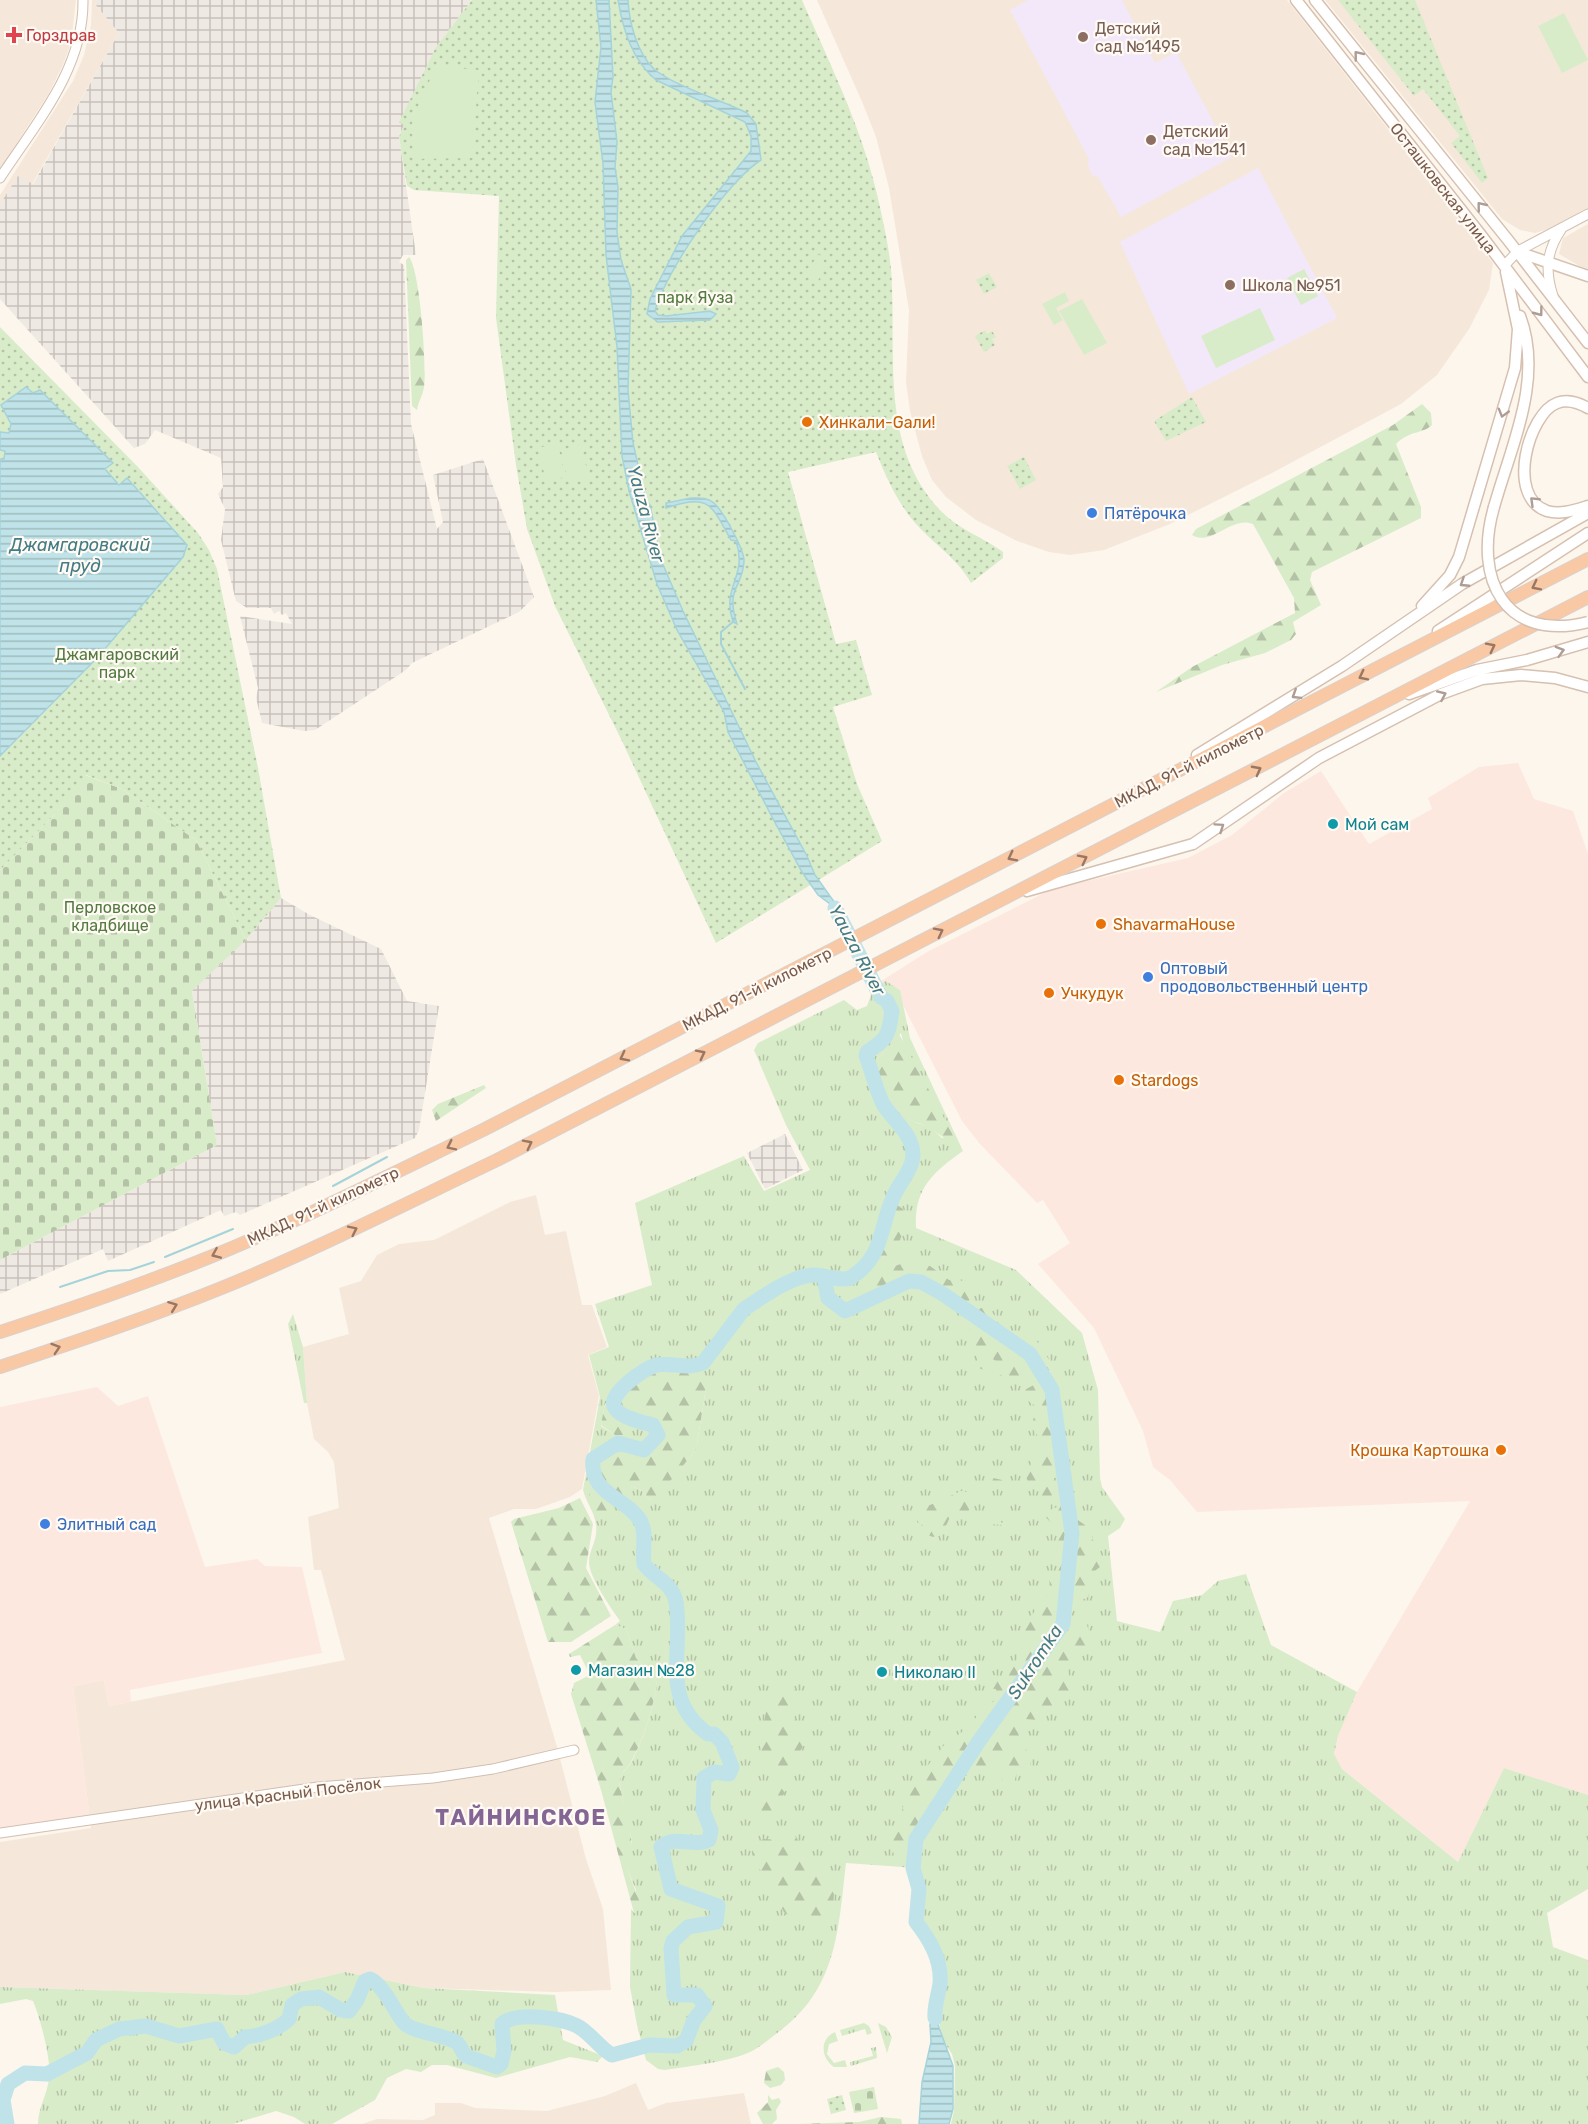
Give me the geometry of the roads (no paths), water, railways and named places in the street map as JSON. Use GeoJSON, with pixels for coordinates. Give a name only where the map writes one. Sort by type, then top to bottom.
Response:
{"type":"FeatureCollection","features":[{"type":"Feature","properties":{"kind":"highway","name":"МКАД, 91-й километр"},"geometry":{"type":"LineString","coordinates":[[0,1332],[108,1297],[212,1256],[325,1207],[483,1130],[1588,560]]}},
{"type":"Feature","properties":{"kind":"highway","name":"МКАД, 91-й километр"},"geometry":{"type":"LineString","coordinates":[[0,1367],[119,1328],[224,1287],[348,1232],[497,1160],[1584,599]]}},
{"type":"Feature","properties":{"kind":"main road","name":"Осташковская улица"},"geometry":{"type":"LineString","coordinates":[[1296,0],[1588,377]]}},
{"type":"Feature","properties":{"kind":"main road","name":"Осташковская улица"},"geometry":{"type":"LineString","coordinates":[[1315,0],[1518,251],[1588,343]]}},
{"type":"Feature","properties":{"kind":"main road"},"geometry":{"type":"LineString","coordinates":[[1518,251],[1588,276]]}},
{"type":"Feature","properties":{"kind":"main road"},"geometry":{"type":"LineString","coordinates":[[1504,266],[1529,343],[1529,379],[1488,529],[1486,560],[1496,590],[1514,611],[1543,625],[1565,626],[1588,622]]}},
{"type":"Feature","properties":{"kind":"main road"},"geometry":{"type":"LineString","coordinates":[[1397,627],[1432,596],[1450,575],[1469,530],[1515,368],[1518,329],[1511,290]]}},
{"type":"Feature","properties":{"kind":"main road"},"geometry":{"type":"LineString","coordinates":[[1588,408],[1570,402],[1558,402],[1548,408],[1534,432],[1524,468],[1523,483],[1528,496],[1536,505],[1548,511],[1565,512],[1588,506]]}},
{"type":"Feature","properties":{"kind":"main road"},"geometry":{"type":"LineString","coordinates":[[1139,792],[1342,666],[1492,565],[1588,513]]}},
{"type":"Feature","properties":{"kind":"main road"},"geometry":{"type":"LineString","coordinates":[[1395,659],[1588,533]]}},
{"type":"Feature","properties":{"kind":"main road"},"geometry":{"type":"LineString","coordinates":[[1383,703],[1477,670],[1527,660],[1588,642]]}},
{"type":"Feature","properties":{"kind":"main road"},"geometry":{"type":"LineString","coordinates":[[1012,895],[1193,844],[1318,758],[1441,694],[1482,680],[1527,660]]}},
{"type":"Feature","properties":{"kind":"main road"},"geometry":{"type":"LineString","coordinates":[[1482,680],[1521,675],[1555,678],[1588,687]]}},
{"type":"Feature","properties":{"kind":"street"},"geometry":{"type":"LineString","coordinates":[[0,178],[70,67],[82,32],[83,0]]}},
{"type":"Feature","properties":{"kind":"street"},"geometry":{"type":"LineString","coordinates":[[1504,266],[1518,251],[1588,214]]}},
{"type":"Feature","properties":{"kind":"street"},"geometry":{"type":"LineString","coordinates":[[1554,298],[1549,282],[1547,262],[1554,239],[1562,228]]}},
{"type":"Feature","properties":{"kind":"street","name":"улица Красный Посёлок"},"geometry":{"type":"LineString","coordinates":[[0,1833],[318,1788],[453,1775],[493,1769],[574,1750]]}},
{"type":"Feature","properties":{"kind":"water"},"geometry":{"type":"Polygon","coordinates":[[[596,0],[609,0],[613,77],[611,92],[617,142],[615,167],[618,187],[617,232],[621,260],[631,289],[628,390],[633,443],[646,500],[650,505],[661,560],[756,762],[815,875],[840,910],[846,924],[839,928],[830,904],[818,895],[802,872],[772,817],[728,732],[724,712],[677,630],[657,584],[629,491],[622,456],[617,347],[606,255],[603,163],[595,102],[601,47],[596,0]]]}},
{"type":"Feature","properties":{"kind":"water"},"geometry":{"type":"Polygon","coordinates":[[[618,0],[628,0],[635,37],[643,55],[654,69],[673,81],[747,113],[756,124],[761,160],[732,187],[699,229],[671,275],[655,311],[658,315],[666,316],[710,311],[716,314],[710,320],[658,322],[647,314],[650,299],[682,236],[751,151],[751,136],[745,122],[656,80],[648,72],[630,44],[618,0]]]}},
{"type":"Feature","properties":{"kind":"water","name":"Джамгаровский пруд"},"geometry":{"type":"Polygon","coordinates":[[[26,387],[33,393],[40,390],[113,463],[105,469],[119,485],[127,478],[187,545],[183,557],[98,657],[0,756],[0,459],[4,459],[5,451],[0,450],[0,432],[9,433],[11,424],[1,405],[26,387]]]}},
{"type":"Feature","properties":{"kind":"water"},"geometry":{"type":"Polygon","coordinates":[[[691,498],[706,499],[718,507],[741,548],[744,561],[743,570],[733,602],[737,624],[733,622],[730,609],[730,599],[739,564],[736,541],[731,540],[718,517],[707,505],[692,502],[666,508],[666,503],[691,498]]]}},
{"type":"Feature","properties":{"kind":"water"},"geometry":{"type":"Polygon","coordinates":[[[936,1997],[936,2019],[953,2066],[953,2109],[949,2124],[919,2124],[922,2082],[931,2042],[930,2025],[936,1997]]]}},
{"type":"Feature","properties":{"kind":"waterway"},"geometry":{"type":"LineString","coordinates":[[734,621],[721,632],[721,644],[745,689]]}},
{"type":"Feature","properties":{"kind":"waterway","name":"Yauza River"},"geometry":{"type":"LineString","coordinates":[[7,2124],[3,2100],[8,2084],[25,2073],[47,2074],[87,2053],[96,2040],[119,2029],[146,2026],[179,2036],[217,2029],[224,2043],[234,2047],[245,2037],[268,2032],[284,2023],[289,2019],[292,2005],[301,1999],[319,1997],[341,2010],[349,2011],[357,2000],[365,1981],[370,1979],[380,1986],[400,2018],[408,2026],[450,2039],[458,2044],[466,2056],[497,2067],[501,2064],[504,2051],[502,2024],[518,2018],[540,2017],[572,2024],[584,2030],[612,2055],[649,2045],[677,2046],[686,2041],[694,2020],[705,2006],[697,1995],[674,1995],[671,1948],[673,1941],[688,1927],[716,1922],[718,1906],[671,1889],[661,1847],[666,1843],[678,1841],[697,1843],[709,1840],[711,1830],[703,1810],[704,1778],[714,1772],[729,1774],[732,1767],[722,1742],[714,1734],[708,1734],[693,1720],[683,1706],[678,1690],[678,1621],[674,1595],[667,1585],[644,1564],[644,1532],[641,1522],[597,1481],[593,1471],[593,1459],[618,1443],[644,1450],[658,1435],[653,1425],[627,1417],[615,1408],[616,1396],[636,1376],[657,1365],[691,1366],[703,1363],[744,1309],[768,1293],[794,1279],[812,1275],[850,1278],[869,1262],[874,1253],[892,1200],[911,1165],[913,1150],[904,1131],[883,1104],[866,1056],[867,1052],[886,1036],[892,1011],[887,1001],[881,997],[835,908]]}},
{"type":"Feature","properties":{"kind":"waterway"},"geometry":{"type":"LineString","coordinates":[[333,1186],[387,1157]]}},
{"type":"Feature","properties":{"kind":"waterway"},"geometry":{"type":"LineString","coordinates":[[165,1257],[233,1229]]}},
{"type":"Feature","properties":{"kind":"waterway"},"geometry":{"type":"LineString","coordinates":[[60,1287],[108,1271],[130,1270],[154,1262]]}},
{"type":"Feature","properties":{"kind":"waterway","name":"Sukromka"},"geometry":{"type":"LineString","coordinates":[[824,1278],[828,1298],[845,1311],[909,1281],[921,1282],[943,1294],[1030,1354],[1052,1390],[1072,1533],[1063,1624],[979,1741],[916,1839],[913,1868],[919,1889],[916,1922],[934,1951],[940,1975],[935,2018]]}},
{"type":"Feature","properties":{"kind":"place","name":"Горздрав"},"geometry":{"type":"Point","coordinates":[14,35]}},
{"type":"Feature","properties":{"kind":"place","name":"Детский сад №1495"},"geometry":{"type":"Point","coordinates":[1083,37]}},
{"type":"Feature","properties":{"kind":"place","name":"Детский сад №1541"},"geometry":{"type":"Point","coordinates":[1151,140]}},
{"type":"Feature","properties":{"kind":"place","name":"Школа №951"},"geometry":{"type":"Point","coordinates":[1230,285]}},
{"type":"Feature","properties":{"kind":"place","name":"Хинкали-Gали!"},"geometry":{"type":"Point","coordinates":[807,422]}},
{"type":"Feature","properties":{"kind":"place","name":"Пятёрочка"},"geometry":{"type":"Point","coordinates":[1092,513]}},
{"type":"Feature","properties":{"kind":"place","name":"Мой сам"},"geometry":{"type":"Point","coordinates":[1333,824]}},
{"type":"Feature","properties":{"kind":"place","name":"ShavarmaHouse"},"geometry":{"type":"Point","coordinates":[1101,924]}},
{"type":"Feature","properties":{"kind":"place","name":"Оптовый продовольственный центр"},"geometry":{"type":"Point","coordinates":[1148,977]}},
{"type":"Feature","properties":{"kind":"place","name":"Учкудук"},"geometry":{"type":"Point","coordinates":[1049,993]}},
{"type":"Feature","properties":{"kind":"place","name":"Stardogs"},"geometry":{"type":"Point","coordinates":[1119,1080]}},
{"type":"Feature","properties":{"kind":"place","name":"Крошка Картошка"},"geometry":{"type":"Point","coordinates":[1501,1450]}},
{"type":"Feature","properties":{"kind":"place","name":"Элитный сад"},"geometry":{"type":"Point","coordinates":[45,1524]}},
{"type":"Feature","properties":{"kind":"place","name":"Магазин №28"},"geometry":{"type":"Point","coordinates":[576,1670]}},
{"type":"Feature","properties":{"kind":"place","name":"Николаю II"},"geometry":{"type":"Point","coordinates":[882,1672]}},
{"type":"Feature","properties":{"kind":"district","name":"ТАЙНИНСКОЕ"},"geometry":{"type":"Point","coordinates":[521,1817]}},
{"type":"Feature","properties":{"kind":"park label","name":"парк Яуза"},"geometry":{"type":"Point","coordinates":[695,297]}},
{"type":"Feature","properties":{"kind":"park label","name":"Джамгаровский парк"},"geometry":{"type":"Point","coordinates":[117,663]}},
{"type":"Feature","properties":{"kind":"park label","name":"Перловское кладбище"},"geometry":{"type":"Point","coordinates":[110,916]}}]}
